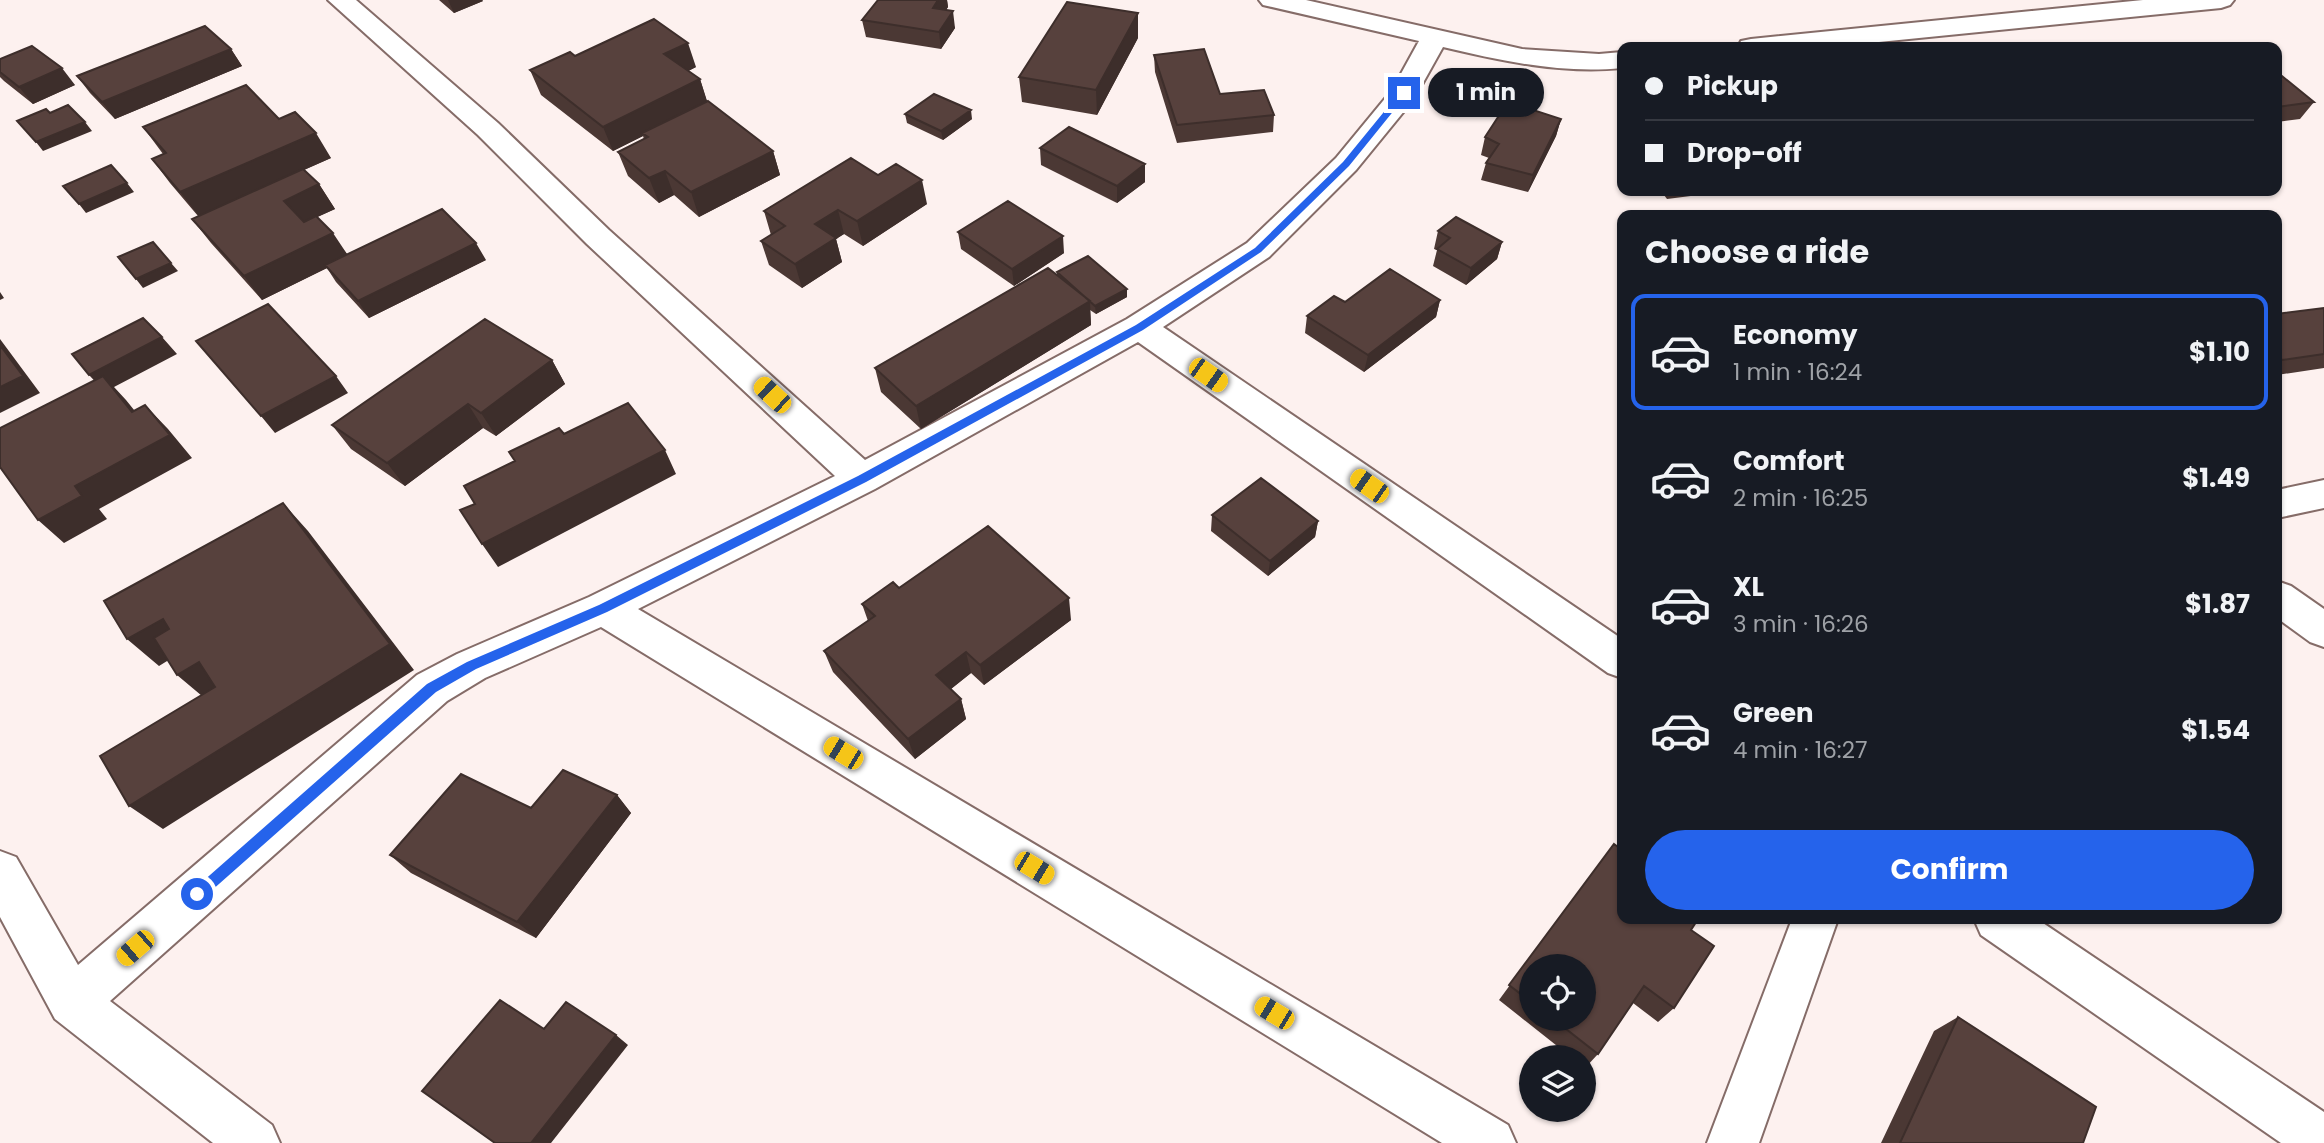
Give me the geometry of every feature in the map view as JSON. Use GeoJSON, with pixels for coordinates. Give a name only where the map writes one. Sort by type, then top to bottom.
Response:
{"type":"FeatureCollection","features":[{"type":"Feature","properties":{"kind":"street"},"geometry":{"type":"LineString","coordinates":[[341,0],[488,129],[598,237],[862,479]]}},
{"type":"Feature","properties":{"kind":"street"},"geometry":{"type":"LineString","coordinates":[[1272,0],[1522,57],[1599,62],[1617,60]]}},
{"type":"Feature","properties":{"kind":"street"},"geometry":{"type":"LineString","coordinates":[[1801,42],[2221,0]]}},
{"type":"Feature","properties":{"kind":"street"},"geometry":{"type":"LineString","coordinates":[[72,1002],[432,688],[471,666],[603,608],[862,479],[1139,327],[1258,250],[1346,164],[1404,93],[1434,38]]}},
{"type":"Feature","properties":{"kind":"street"},"geometry":{"type":"LineString","coordinates":[[1139,327],[1617,658]]}},
{"type":"Feature","properties":{"kind":"street"},"geometry":{"type":"LineString","coordinates":[[2282,503],[2324,494]]}},
{"type":"Feature","properties":{"kind":"street"},"geometry":{"type":"LineString","coordinates":[[2282,601],[2324,630]]}},
{"type":"Feature","properties":{"kind":"street"},"geometry":{"type":"LineString","coordinates":[[603,608],[1490,1143]]}},
{"type":"Feature","properties":{"kind":"street"},"geometry":{"type":"LineString","coordinates":[[0,872],[72,1002],[254,1143]]}},
{"type":"Feature","properties":{"kind":"street"},"geometry":{"type":"LineString","coordinates":[[1733,1143],[1813,924]]}},
{"type":"Feature","properties":{"kind":"street"},"geometry":{"type":"LineString","coordinates":[[2004,924],[2324,1142]]}},
{"type":"Feature","properties":{"kind":"building"},"geometry":{"type":"Polygon","coordinates":[[[878,0],[938,0],[933,8],[953,11],[939,32],[862,20],[878,0]]]}},
{"type":"Feature","properties":{"kind":"building"},"geometry":{"type":"Polygon","coordinates":[[[1067,2],[1138,13],[1096,90],[1019,77],[1067,2]]]}},
{"type":"Feature","properties":{"kind":"building"},"geometry":{"type":"Polygon","coordinates":[[[654,19],[688,43],[664,54],[700,79],[603,127],[530,70],[570,52],[575,56],[654,19]]]}},
{"type":"Feature","properties":{"kind":"building"},"geometry":{"type":"Polygon","coordinates":[[[205,26],[231,49],[102,102],[77,76],[205,26]]]}},
{"type":"Feature","properties":{"kind":"building"},"geometry":{"type":"Polygon","coordinates":[[[32,46],[62,68],[19,87],[0,72],[0,59],[32,46]]]}},
{"type":"Feature","properties":{"kind":"building"},"geometry":{"type":"Polygon","coordinates":[[[1204,49],[1220,94],[1264,90],[1274,115],[1177,125],[1154,55],[1204,49]]]}},
{"type":"Feature","properties":{"kind":"building"},"geometry":{"type":"Polygon","coordinates":[[[2282,76],[2314,102],[2282,106],[2282,76]]]}},
{"type":"Feature","properties":{"kind":"building"},"geometry":{"type":"Polygon","coordinates":[[[246,85],[279,119],[295,112],[316,133],[180,192],[152,159],[166,153],[143,127],[246,85]]]}},
{"type":"Feature","properties":{"kind":"building"},"geometry":{"type":"Polygon","coordinates":[[[934,94],[971,110],[941,131],[905,114],[934,94]]]}},
{"type":"Feature","properties":{"kind":"building"},"geometry":{"type":"Polygon","coordinates":[[[708,101],[773,151],[691,192],[665,171],[649,178],[618,152],[648,137],[642,133],[708,101]]]}},
{"type":"Feature","properties":{"kind":"building"},"geometry":{"type":"Polygon","coordinates":[[[68,105],[85,122],[36,142],[17,121],[46,109],[50,113],[68,105]]]}},
{"type":"Feature","properties":{"kind":"building"},"geometry":{"type":"Polygon","coordinates":[[[1518,105],[1561,119],[1533,175],[1486,163],[1499,144],[1485,137],[1502,111],[1510,114],[1518,105]]]}},
{"type":"Feature","properties":{"kind":"building"},"geometry":{"type":"Polygon","coordinates":[[[1069,127],[1145,164],[1117,186],[1040,148],[1069,127]]]}},
{"type":"Feature","properties":{"kind":"building"},"geometry":{"type":"Polygon","coordinates":[[[851,158],[878,175],[896,164],[922,180],[857,221],[838,210],[815,224],[836,238],[795,264],[761,241],[785,226],[764,211],[851,158]]]}},
{"type":"Feature","properties":{"kind":"building"},"geometry":{"type":"Polygon","coordinates":[[[111,165],[127,183],[79,204],[63,186],[111,165]]]}},
{"type":"Feature","properties":{"kind":"building"},"geometry":{"type":"Polygon","coordinates":[[[303,169],[319,184],[284,201],[304,222],[316,216],[333,233],[244,276],[192,219],[303,169]]]}},
{"type":"Feature","properties":{"kind":"building"},"geometry":{"type":"Polygon","coordinates":[[[1008,201],[1063,236],[1012,269],[958,232],[1008,201]]]}},
{"type":"Feature","properties":{"kind":"building"},"geometry":{"type":"Polygon","coordinates":[[[442,209],[476,243],[358,301],[325,265],[442,209]]]}},
{"type":"Feature","properties":{"kind":"building"},"geometry":{"type":"Polygon","coordinates":[[[1456,217],[1502,242],[1471,268],[1437,249],[1450,238],[1438,231],[1456,217]]]}},
{"type":"Feature","properties":{"kind":"building"},"geometry":{"type":"Polygon","coordinates":[[[153,242],[171,263],[136,279],[118,257],[153,242]]]}},
{"type":"Feature","properties":{"kind":"building"},"geometry":{"type":"Polygon","coordinates":[[[1088,256],[1127,289],[1095,306],[1057,272],[1088,256]]]}},
{"type":"Feature","properties":{"kind":"building"},"geometry":{"type":"Polygon","coordinates":[[[1048,268],[1090,301],[916,406],[875,368],[1048,268]]]}},
{"type":"Feature","properties":{"kind":"building"},"geometry":{"type":"Polygon","coordinates":[[[1390,269],[1440,300],[1368,355],[1307,316],[1334,296],[1345,302],[1390,269]]]}},
{"type":"Feature","properties":{"kind":"building"},"geometry":{"type":"Polygon","coordinates":[[[268,304],[336,376],[261,416],[196,341],[268,304]]]}},
{"type":"Feature","properties":{"kind":"building"},"geometry":{"type":"Polygon","coordinates":[[[2324,308],[2324,354],[2282,360],[2282,313],[2324,308]]]}},
{"type":"Feature","properties":{"kind":"building"},"geometry":{"type":"Polygon","coordinates":[[[143,318],[162,337],[89,375],[72,354],[143,318]]]}},
{"type":"Feature","properties":{"kind":"building"},"geometry":{"type":"Polygon","coordinates":[[[485,319],[552,360],[481,413],[468,404],[387,463],[332,425],[485,319]]]}},
{"type":"Feature","properties":{"kind":"building"},"geometry":{"type":"Polygon","coordinates":[[[0,345],[23,376],[0,387],[0,345]]]}},
{"type":"Feature","properties":{"kind":"building"},"geometry":{"type":"Polygon","coordinates":[[[103,376],[132,412],[145,405],[170,435],[75,486],[82,496],[38,520],[0,467],[0,428],[103,376]]]}},
{"type":"Feature","properties":{"kind":"building"},"geometry":{"type":"Polygon","coordinates":[[[628,403],[665,450],[482,544],[460,510],[475,504],[464,486],[515,461],[509,452],[559,428],[564,434],[628,403]]]}},
{"type":"Feature","properties":{"kind":"building"},"geometry":{"type":"Polygon","coordinates":[[[1261,478],[1318,521],[1270,561],[1212,515],[1261,478]]]}},
{"type":"Feature","properties":{"kind":"building"},"geometry":{"type":"Polygon","coordinates":[[[283,503],[390,644],[129,806],[100,756],[215,687],[199,662],[177,675],[154,638],[169,629],[163,619],[127,639],[104,601],[283,503]]]}},
{"type":"Feature","properties":{"kind":"building"},"geometry":{"type":"Polygon","coordinates":[[[988,526],[1069,598],[980,665],[966,652],[936,675],[961,699],[908,739],[824,651],[875,616],[862,604],[893,582],[899,588],[988,526]]]}},
{"type":"Feature","properties":{"kind":"building"},"geometry":{"type":"Polygon","coordinates":[[[563,770],[617,795],[517,922],[390,855],[461,774],[531,808],[563,770]]]}},
{"type":"Feature","properties":{"kind":"building"},"geometry":{"type":"Polygon","coordinates":[[[1614,844],[1617,846],[1617,924],[1695,924],[1691,930],[1714,946],[1674,1008],[1644,986],[1598,1054],[1596,1045],[1586,1045],[1569,1031],[1596,1031],[1596,954],[1532,954],[1614,844]]]}},
{"type":"Feature","properties":{"kind":"building"},"geometry":{"type":"Polygon","coordinates":[[[1519,972],[1519,993],[1509,985],[1519,972]]]}},
{"type":"Feature","properties":{"kind":"building"},"geometry":{"type":"Polygon","coordinates":[[[500,1000],[544,1029],[566,1002],[616,1035],[531,1143],[495,1143],[422,1091],[500,1000]]]}},
{"type":"Feature","properties":{"kind":"building"},"geometry":{"type":"Polygon","coordinates":[[[1958,1017],[2096,1107],[2083,1143],[1900,1143],[1958,1017]]]}},
{"type":"Feature","properties":{"kind":"route"},"geometry":{"type":"LineString","coordinates":[[197,894],[432,688],[471,666],[603,608],[862,479],[1139,327],[1258,250],[1346,164],[1404,93]]}}]}
